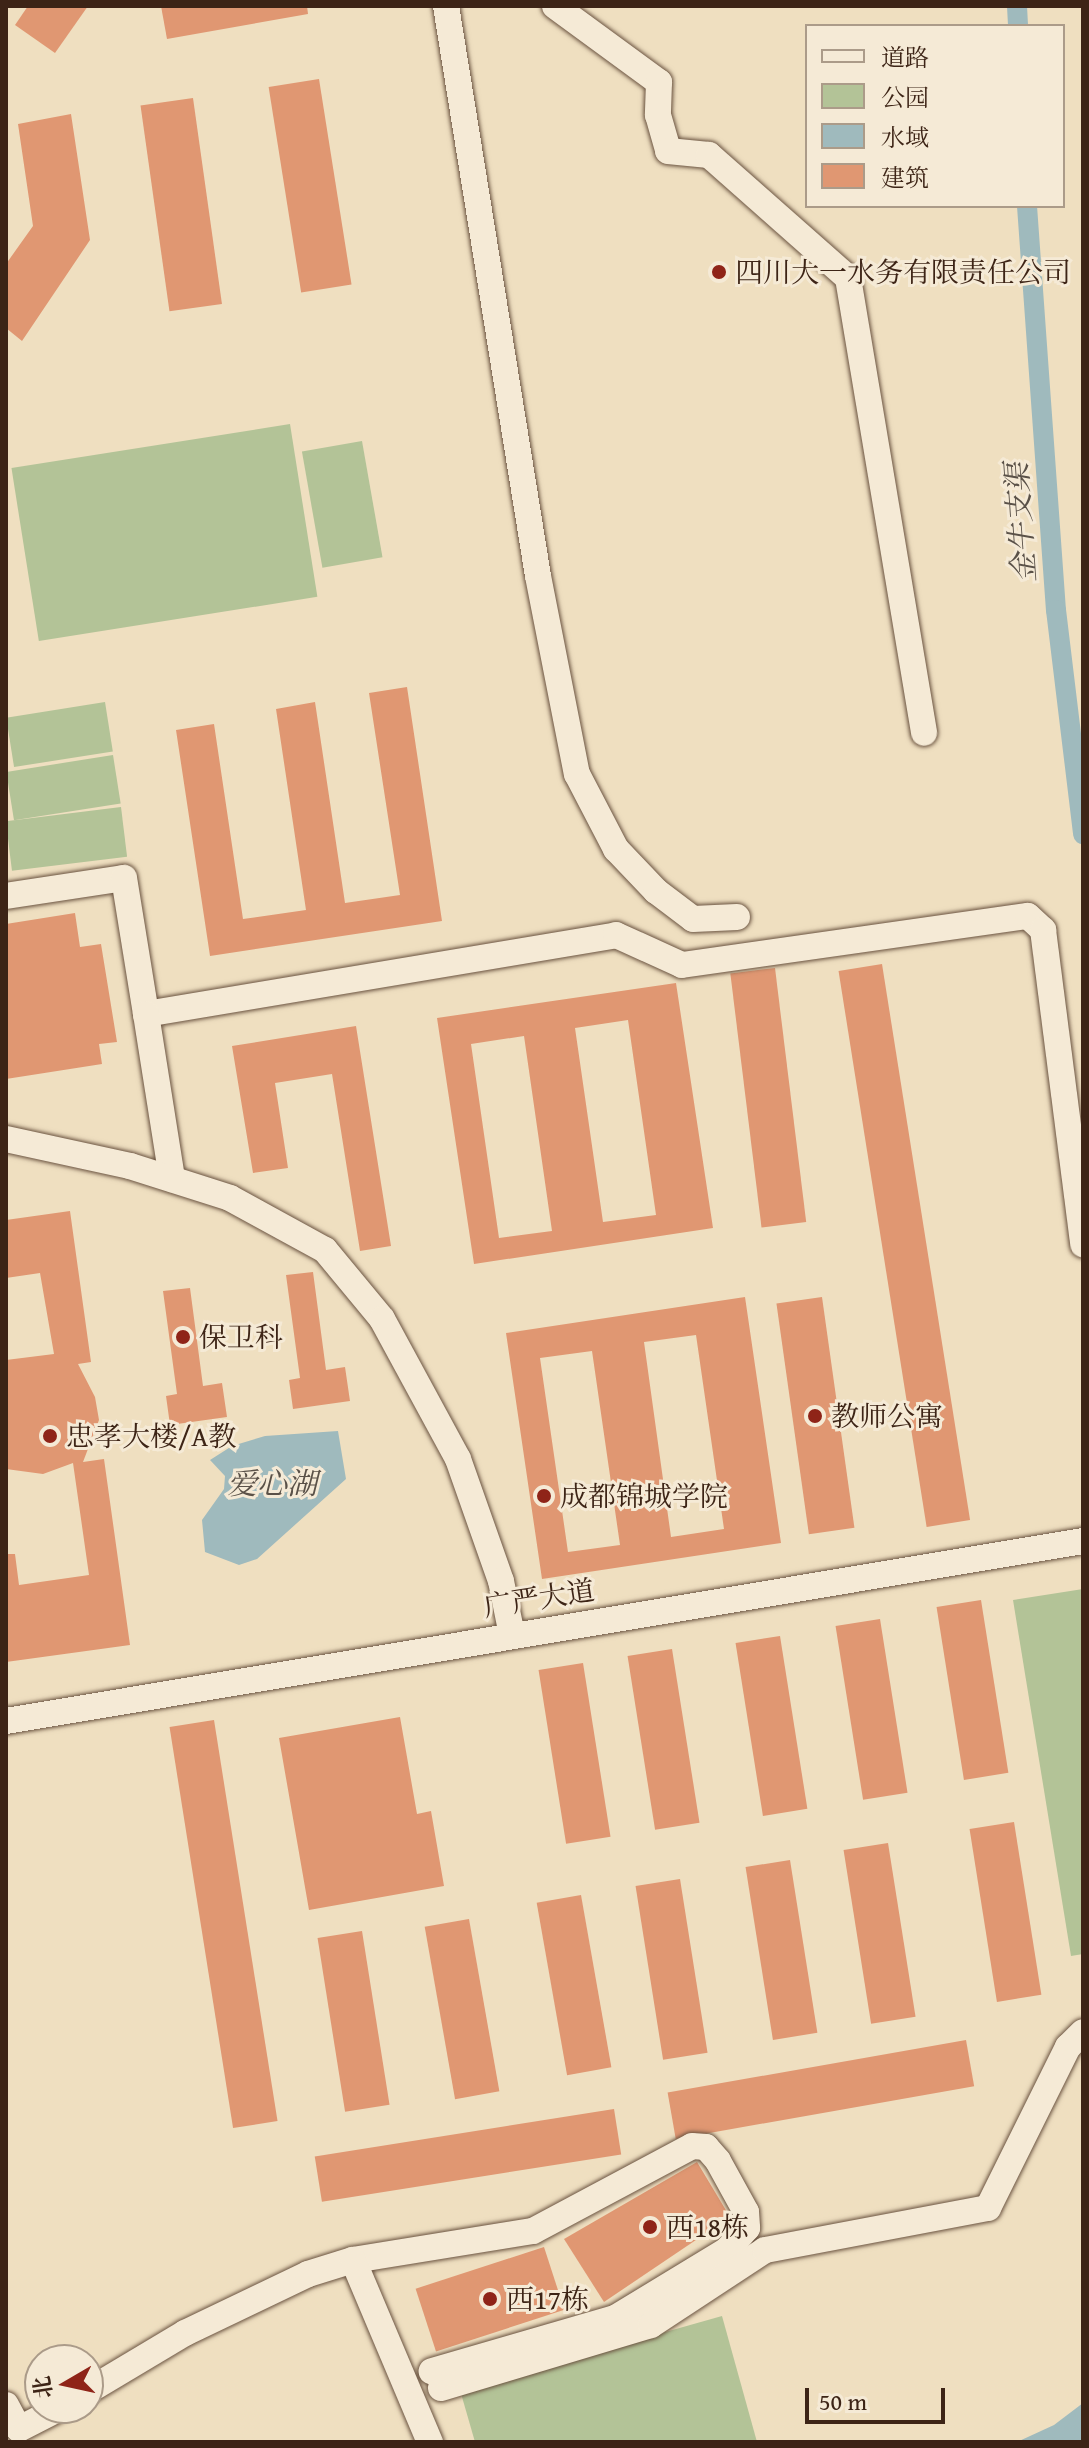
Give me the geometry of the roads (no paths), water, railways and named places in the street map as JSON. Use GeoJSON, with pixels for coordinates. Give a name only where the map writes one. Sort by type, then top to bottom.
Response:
{"type":"FeatureCollection","features":[{"type":"Feature","properties":{"kind":"street"},"geometry":{"type":"LineString","coordinates":[[446,6],[538,576],[577,774],[616,849],[656,891],[693,919],[737,917]]}},
{"type":"Feature","properties":{"kind":"street"},"geometry":{"type":"LineString","coordinates":[[555,6],[659,82],[658,115],[668,151],[709,155],[848,278],[924,733]]}},
{"type":"Feature","properties":{"kind":"street"},"geometry":{"type":"LineString","coordinates":[[6,896],[124,878],[172,1179]]}},
{"type":"Feature","properties":{"kind":"street"},"geometry":{"type":"LineString","coordinates":[[146,1014],[616,935],[682,965],[1028,916],[1037,921],[1083,1244]]}},
{"type":"Feature","properties":{"kind":"street"},"geometry":{"type":"LineString","coordinates":[[701,919],[709,961]]}},
{"type":"Feature","properties":{"kind":"street"},"geometry":{"type":"LineString","coordinates":[[6,1139],[172,1179],[230,1198],[325,1250],[382,1319],[458,1459],[501,1581],[512,1635]]}},
{"type":"Feature","properties":{"kind":"street","name":"广严大道"},"geometry":{"type":"LineString","coordinates":[[6,1721],[1083,1541]]}},
{"type":"Feature","properties":{"kind":"street"},"geometry":{"type":"LineString","coordinates":[[104,2381],[185,2333],[308,2274],[353,2260],[533,2231],[692,2146],[706,2147],[718,2161],[746,2212],[747,2228],[727,2250],[615,2318],[436,2380],[651,2325],[765,2250],[988,2208],[1068,2047],[1083,2032]]}},
{"type":"Feature","properties":{"kind":"street"},"geometry":{"type":"LineString","coordinates":[[353,2260],[430,2442]]}},
{"type":"Feature","properties":{"kind":"street"},"geometry":{"type":"LineString","coordinates":[[6,2405],[19,2429],[29,2424]]}},
{"type":"Feature","properties":{"kind":"water","name":"爱心湖"},"geometry":{"type":"Polygon","coordinates":[[[338,1431],[346,1479],[257,1559],[239,1565],[205,1552],[202,1520],[224,1489],[225,1476],[210,1460],[232,1446],[265,1436],[338,1431]]]}},
{"type":"Feature","properties":{"kind":"water"},"geometry":{"type":"Polygon","coordinates":[[[1083,2403],[1083,2442],[1017,2442],[1054,2425],[1083,2403]]]}},
{"type":"Feature","properties":{"kind":"waterway","name":"金牛支渠"},"geometry":{"type":"LineString","coordinates":[[1017,6],[1018,24]]}},
{"type":"Feature","properties":{"kind":"waterway","name":"金牛支渠"},"geometry":{"type":"LineString","coordinates":[[1027,208],[1056,610],[1083,834]]}},
{"type":"Feature","properties":{"kind":"place","name":"四川大一水务有限责任公司"},"geometry":{"type":"Point","coordinates":[719,272]}},
{"type":"Feature","properties":{"kind":"place","name":"保卫科"},"geometry":{"type":"Point","coordinates":[183,1337]}},
{"type":"Feature","properties":{"kind":"place","name":"教师公寓"},"geometry":{"type":"Point","coordinates":[815,1416]}},
{"type":"Feature","properties":{"kind":"place","name":"忠孝大楼/A教"},"geometry":{"type":"Point","coordinates":[50,1436]}},
{"type":"Feature","properties":{"kind":"place","name":"成都锦城学院"},"geometry":{"type":"Point","coordinates":[544,1496]}},
{"type":"Feature","properties":{"kind":"place","name":"西18栋"},"geometry":{"type":"Point","coordinates":[650,2227]}},
{"type":"Feature","properties":{"kind":"place","name":"西17栋"},"geometry":{"type":"Point","coordinates":[490,2299]}}]}
